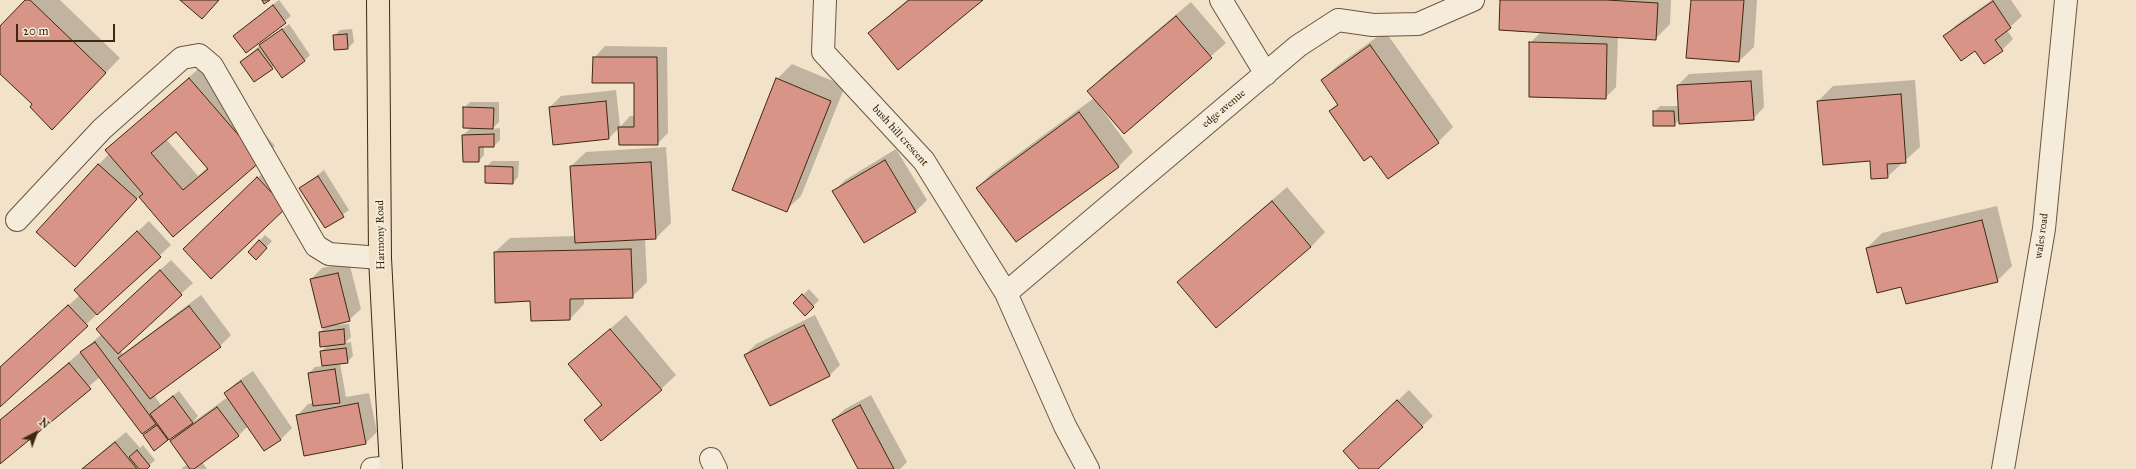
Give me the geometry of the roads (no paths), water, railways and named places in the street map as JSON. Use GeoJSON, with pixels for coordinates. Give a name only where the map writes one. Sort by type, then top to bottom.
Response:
{"type":"FeatureCollection","features":[{"type":"Feature","properties":{"kind":"main road","name":"Harmony Road"},"geometry":{"type":"LineString","coordinates":[[378,0],[380,258],[385,468]]}},
{"type":"Feature","properties":{"kind":"street","name":"bush hill crescent"},"geometry":{"type":"LineString","coordinates":[[825,0],[824,52],[924,161],[1006,294],[1065,426],[1088,469]]}},
{"type":"Feature","properties":{"kind":"street"},"geometry":{"type":"LineString","coordinates":[[1221,0],[1266,74]]}},
{"type":"Feature","properties":{"kind":"street","name":"edge avenue"},"geometry":{"type":"LineString","coordinates":[[1006,294],[1298,46],[1338,20],[1373,25],[1418,24],[1473,0]]}},
{"type":"Feature","properties":{"kind":"street","name":"wales road"},"geometry":{"type":"LineString","coordinates":[[2002,469],[2044,230],[2066,0]]}},
{"type":"Feature","properties":{"kind":"street"},"geometry":{"type":"LineString","coordinates":[[17,220],[102,129],[182,58],[199,55],[212,66],[316,246],[329,254],[380,258]]}}]}
